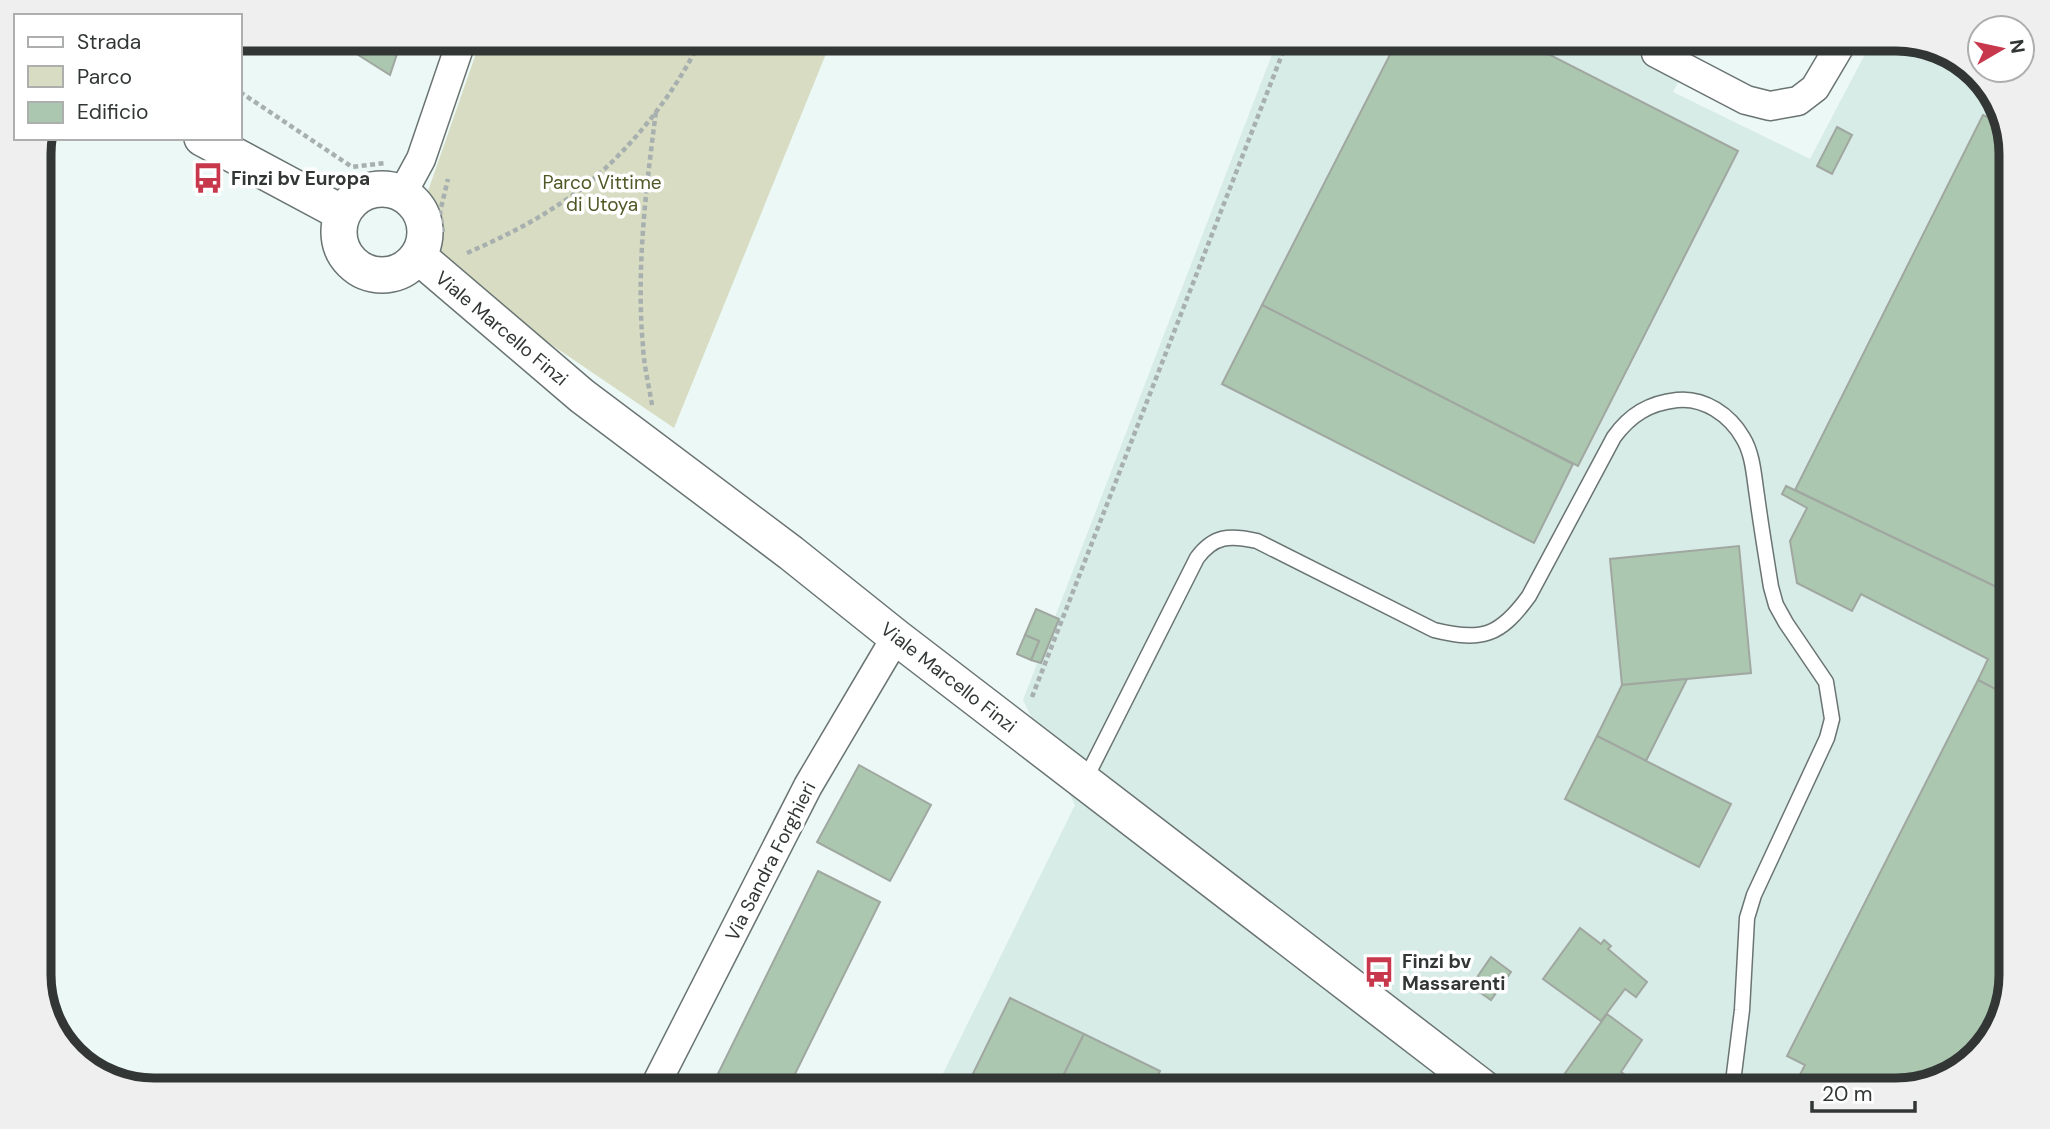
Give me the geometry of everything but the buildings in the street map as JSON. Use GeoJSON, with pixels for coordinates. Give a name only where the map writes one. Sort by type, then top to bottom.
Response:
{"type":"FeatureCollection","features":[{"type":"Feature","properties":{"kind":"street"},"geometry":{"type":"LineString","coordinates":[[402,194],[421,159],[458,51]]}},
{"type":"Feature","properties":{"kind":"street"},"geometry":{"type":"LineString","coordinates":[[1656,53],[1746,100],[1770,106],[1798,102],[1815,88],[1836,51]]}},
{"type":"Feature","properties":{"kind":"street"},"geometry":{"type":"LineString","coordinates":[[206,140],[342,213]]}},
{"type":"Feature","properties":{"kind":"street"},"geometry":{"type":"LineString","coordinates":[[389,189],[402,194],[417,208],[425,228],[424,243],[431,247],[408,267],[395,274],[380,276],[366,273],[344,254],[339,234],[342,213],[350,202],[362,193],[389,189]]}},
{"type":"Feature","properties":{"kind":"street","name":"Viale Marcello Finzi"},"geometry":{"type":"LineString","coordinates":[[431,247],[582,396],[791,553],[1470,1078]]}},
{"type":"Feature","properties":{"kind":"street","name":"Via Sandra Forghieri"},"geometry":{"type":"LineString","coordinates":[[659,1078],[808,786],[897,637]]}},
{"type":"Feature","properties":{"kind":"lane"},"geometry":{"type":"LineString","coordinates":[[1084,782],[1196,558],[1205,547],[1217,539],[1237,537],[1257,541],[1434,630],[1455,635],[1485,634],[1513,619],[1529,596],[1626,421],[1643,409],[1665,401],[1686,399],[1721,412],[1745,440],[1752,464],[1776,605],[1826,682],[1832,719],[1826,738],[1754,895],[1747,918],[1742,1010],[1734,1078]]}},
{"type":"Feature","properties":{"kind":"path"},"geometry":{"type":"LineString","coordinates":[[458,257],[500,239],[561,204],[621,154],[656,110],[695,51]]}},
{"type":"Feature","properties":{"kind":"path"},"geometry":{"type":"LineString","coordinates":[[1019,731],[1283,51]]}},
{"type":"Feature","properties":{"kind":"path"},"geometry":{"type":"LineString","coordinates":[[242,93],[352,167],[421,159]]}},
{"type":"Feature","properties":{"kind":"path"},"geometry":{"type":"LineString","coordinates":[[641,399],[652,406],[643,348],[640,270],[645,198],[656,110]]}},
{"type":"Feature","properties":{"kind":"path"},"geometry":{"type":"LineString","coordinates":[[431,247],[450,172]]}},
{"type":"Feature","properties":{"kind":"shaded area"},"geometry":{"type":"Polygon","coordinates":[[[1273,51],[1694,51],[1673,92],[1810,159],[1867,51],[1896,51],[1930,56],[1954,68],[1966,78],[1966,84],[1972,84],[1982,96],[1994,120],[1999,147],[1999,976],[1997,996],[1989,1021],[1982,1033],[1959,1057],[1923,1075],[1896,1078],[941,1078],[1075,805],[1023,700],[1273,51]]]}},
{"type":"Feature","properties":{"kind":"green space","name":"Parco Vittime di Utoya"},"geometry":{"type":"Polygon","coordinates":[[[477,51],[827,51],[674,428],[434,265],[428,191],[477,51]]]}},
{"type":"Feature","properties":{"kind":"place","name":"Finzi bv Europa"},"geometry":{"type":"Point","coordinates":[208,178]}},
{"type":"Feature","properties":{"kind":"place","name":"Finzi bv Massarenti"},"geometry":{"type":"Point","coordinates":[1379,972]}}]}
